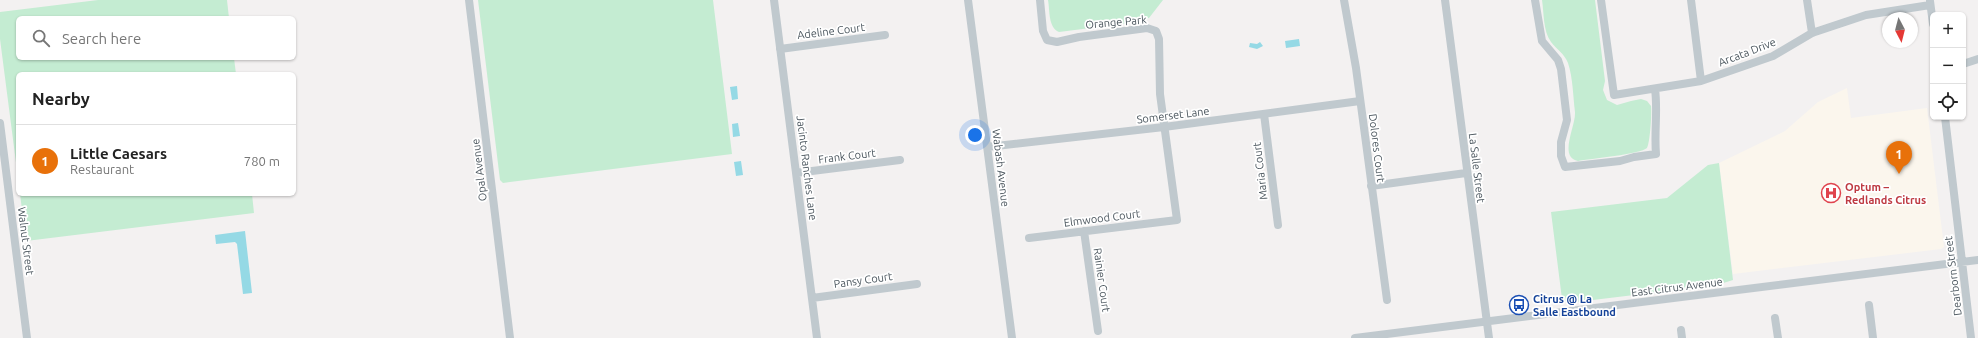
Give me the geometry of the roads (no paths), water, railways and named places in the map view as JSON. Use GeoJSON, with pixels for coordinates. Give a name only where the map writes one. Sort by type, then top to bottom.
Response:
{"type":"FeatureCollection","features":[{"type":"Feature","properties":{"kind":"street","name":"Opal Avenue"},"geometry":{"type":"LineString","coordinates":[[469,0],[510,338]]}},
{"type":"Feature","properties":{"kind":"street","name":"Jacinto Ranches Lane"},"geometry":{"type":"LineString","coordinates":[[774,0],[818,338]]}},
{"type":"Feature","properties":{"kind":"street","name":"Wabash Avenue"},"geometry":{"type":"LineString","coordinates":[[968,0],[1012,338]]}},
{"type":"Feature","properties":{"kind":"street","name":"Orange Park"},"geometry":{"type":"LineString","coordinates":[[1040,0],[1043,31],[1046,40],[1057,42],[1079,37],[1147,28],[1156,31],[1159,39],[1160,94],[1164,127]]}},
{"type":"Feature","properties":{"kind":"street","name":"Dolores Court"},"geometry":{"type":"LineString","coordinates":[[1344,0],[1360,101],[1387,300]]}},
{"type":"Feature","properties":{"kind":"street","name":"La Salle Street"},"geometry":{"type":"LineString","coordinates":[[1445,0],[1466,173],[1489,338]]}},
{"type":"Feature","properties":{"kind":"street"},"geometry":{"type":"LineString","coordinates":[[1535,0],[1542,41],[1558,60],[1561,69],[1567,120],[1561,142],[1561,156],[1565,167],[1620,161],[1634,157],[1656,154],[1654,139],[1657,106],[1655,89]]}},
{"type":"Feature","properties":{"kind":"street","name":"Arcata Drive"},"geometry":{"type":"LineString","coordinates":[[1601,0],[1614,95],[1701,81],[1773,56],[1812,33],[1866,15],[1930,3]]}},
{"type":"Feature","properties":{"kind":"street"},"geometry":{"type":"LineString","coordinates":[[1690,0],[1701,81]]}},
{"type":"Feature","properties":{"kind":"street"},"geometry":{"type":"LineString","coordinates":[[1807,0],[1812,33]]}},
{"type":"Feature","properties":{"kind":"street","name":"Adeline Court"},"geometry":{"type":"LineString","coordinates":[[780,49],[885,35]]}},
{"type":"Feature","properties":{"kind":"street"},"geometry":{"type":"LineString","coordinates":[[1966,63],[1978,59]]}},
{"type":"Feature","properties":{"kind":"street","name":"Somerset Lane"},"geometry":{"type":"LineString","coordinates":[[987,147],[1164,127],[1360,101]]}},
{"type":"Feature","properties":{"kind":"street","name":"Maria Court"},"geometry":{"type":"LineString","coordinates":[[1264,114],[1278,225]]}},
{"type":"Feature","properties":{"kind":"street","name":"Dearborn Street"},"geometry":{"type":"LineString","coordinates":[[1945,120],[1971,338]]}},
{"type":"Feature","properties":{"kind":"street","name":"Walnut Street"},"geometry":{"type":"LineString","coordinates":[[0,123],[27,338]]}},
{"type":"Feature","properties":{"kind":"street","name":"Elmwood Court"},"geometry":{"type":"LineString","coordinates":[[1029,238],[1177,220],[1164,127]]}},
{"type":"Feature","properties":{"kind":"street","name":"Frank Court"},"geometry":{"type":"LineString","coordinates":[[796,174],[900,160]]}},
{"type":"Feature","properties":{"kind":"street"},"geometry":{"type":"LineString","coordinates":[[1371,186],[1466,173]]}},
{"type":"Feature","properties":{"kind":"street","name":"Rainier Court"},"geometry":{"type":"LineString","coordinates":[[1084,231],[1098,331]]}},
{"type":"Feature","properties":{"kind":"street","name":"East Citrus Avenue"},"geometry":{"type":"LineString","coordinates":[[1355,338],[1384,336],[1978,260]]}},
{"type":"Feature","properties":{"kind":"street","name":"Pansy Court"},"geometry":{"type":"LineString","coordinates":[[812,298],[917,284]]}},
{"type":"Feature","properties":{"kind":"street"},"geometry":{"type":"LineString","coordinates":[[1869,305],[1873,338]]}},
{"type":"Feature","properties":{"kind":"street"},"geometry":{"type":"LineString","coordinates":[[1775,318],[1778,338]]}},
{"type":"Feature","properties":{"kind":"water"},"geometry":{"type":"Polygon","coordinates":[[[1299,39],[1300,46],[1286,48],[1285,41],[1299,39]]]}},
{"type":"Feature","properties":{"kind":"water"},"geometry":{"type":"Polygon","coordinates":[[[1260,42],[1263,46],[1257,49],[1249,47],[1250,43],[1257,44],[1260,42]]]}},
{"type":"Feature","properties":{"kind":"water"},"geometry":{"type":"Polygon","coordinates":[[[737,86],[738,99],[732,100],[730,87],[737,86]]]}},
{"type":"Feature","properties":{"kind":"water"},"geometry":{"type":"Polygon","coordinates":[[[738,123],[740,136],[733,137],[732,124],[738,123]]]}},
{"type":"Feature","properties":{"kind":"water"},"geometry":{"type":"Polygon","coordinates":[[[741,161],[743,175],[736,176],[734,162],[741,161]]]}},
{"type":"Feature","properties":{"kind":"water"},"geometry":{"type":"Polygon","coordinates":[[[245,231],[252,293],[243,294],[237,244],[235,242],[216,244],[215,235],[245,231]]]}},
{"type":"Feature","properties":{"kind":"place","name":"Little Caesars"},"geometry":{"type":"Point","coordinates":[1899,174]}},
{"type":"Feature","properties":{"kind":"place","name":"Optum – Redlands Citrus"},"geometry":{"type":"Point","coordinates":[1831,193]}},
{"type":"Feature","properties":{"kind":"place","name":"Citrus @ La Salle Eastbound"},"geometry":{"type":"Point","coordinates":[1519,305]}}]}
